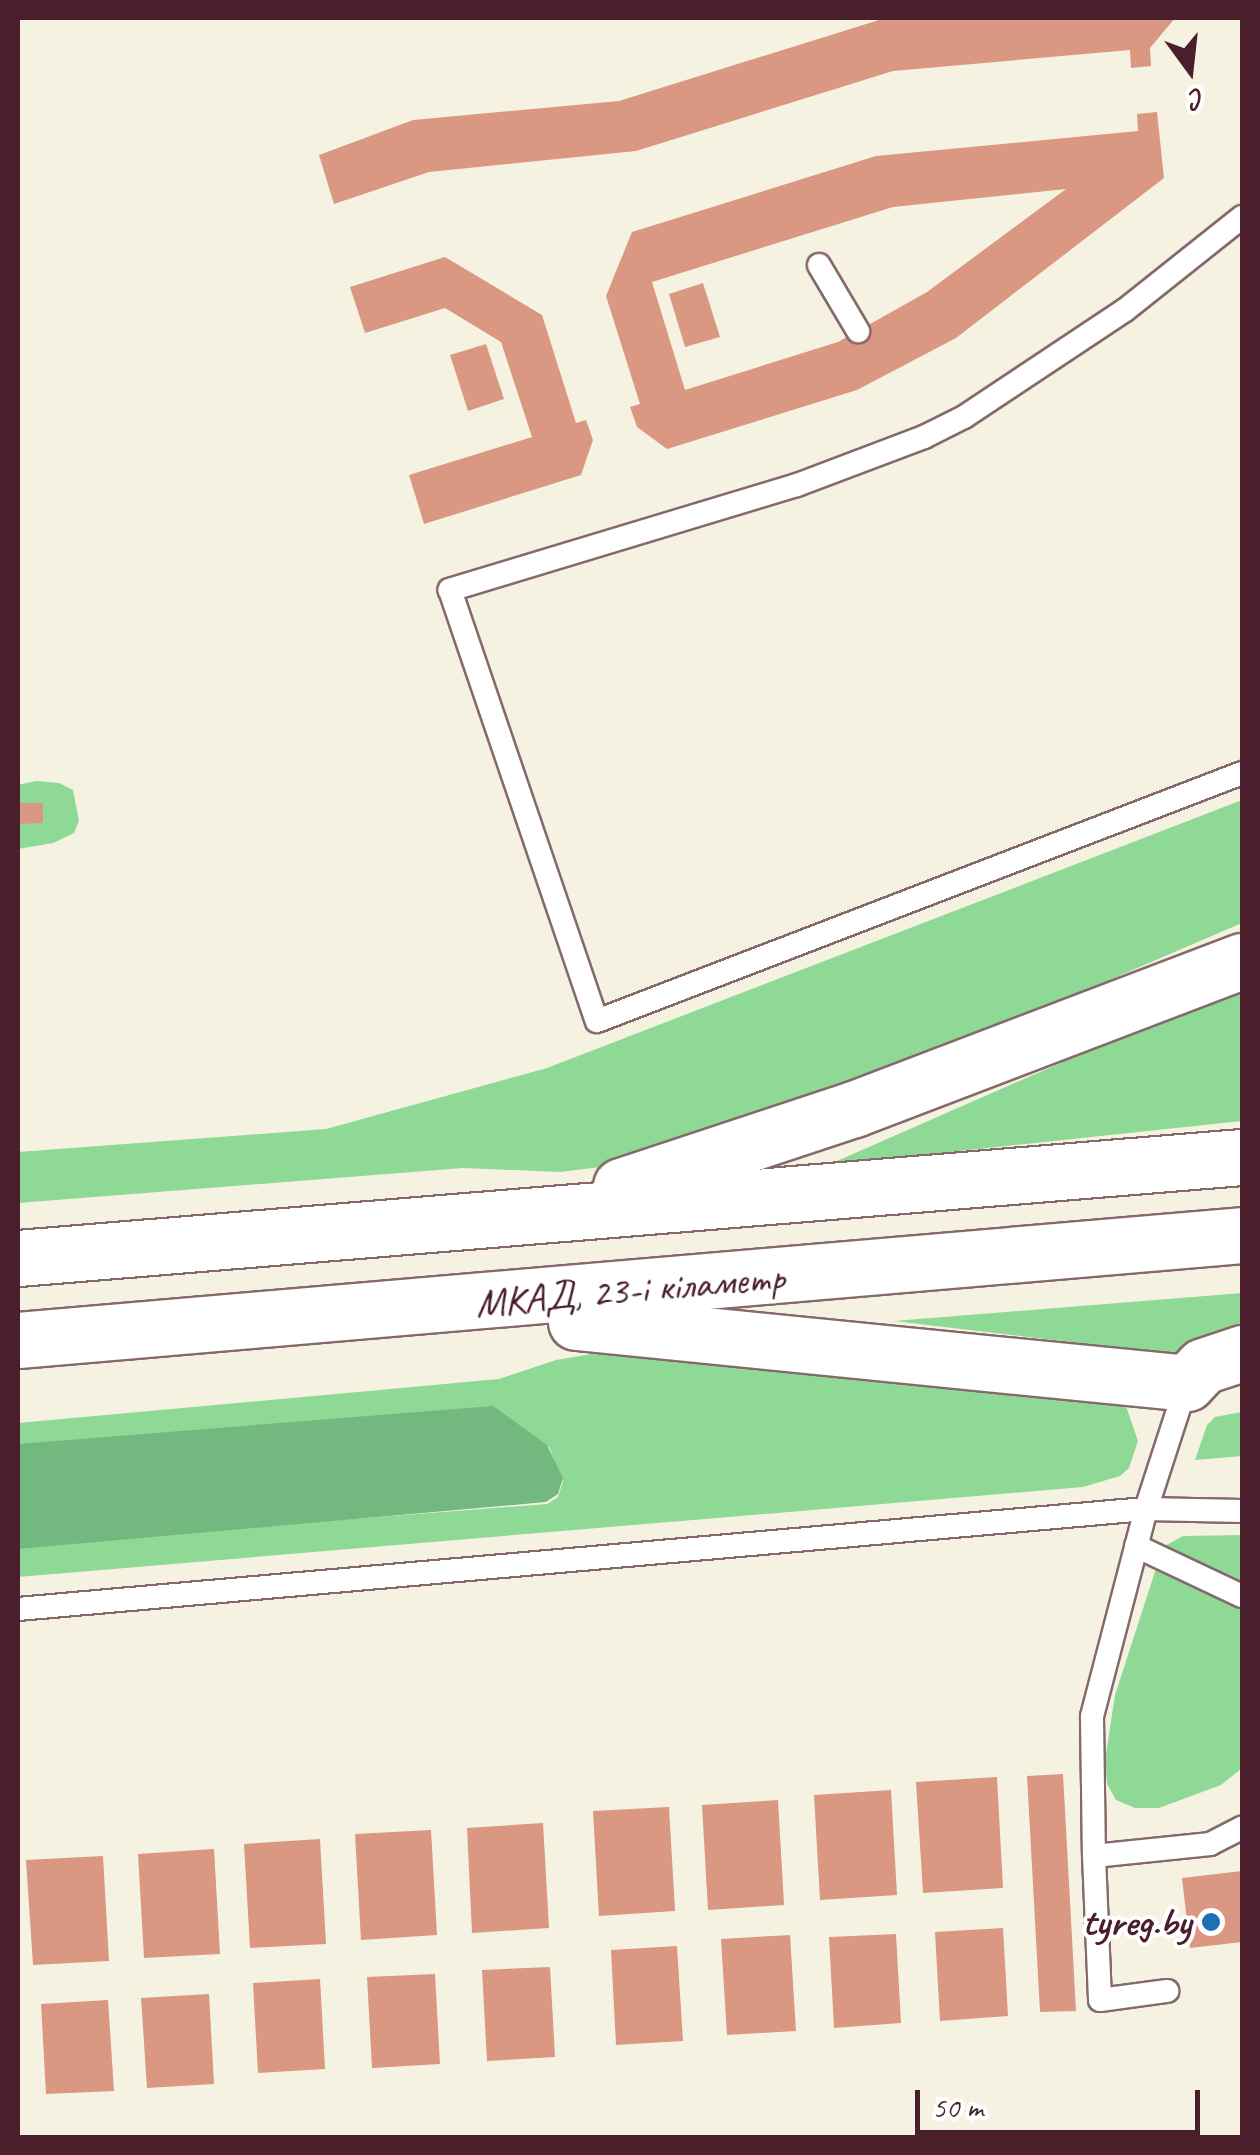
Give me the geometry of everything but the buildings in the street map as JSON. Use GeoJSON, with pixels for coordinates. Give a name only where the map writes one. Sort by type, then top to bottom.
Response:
{"type":"FeatureCollection","features":[{"type":"Feature","properties":{"kind":"main road"},"geometry":{"type":"LineString","coordinates":[[482,1222],[652,1179],[758,1144],[1242,961]]}},
{"type":"Feature","properties":{"kind":"main road","name":"МКАД, 23-і кіламетр"},"geometry":{"type":"LineString","coordinates":[[18,1258],[1242,1156]]}},
{"type":"Feature","properties":{"kind":"main road","name":"МКАД, 23-і кіламетр"},"geometry":{"type":"LineString","coordinates":[[18,1340],[403,1310],[1242,1235]]}},
{"type":"Feature","properties":{"kind":"main road"},"geometry":{"type":"LineString","coordinates":[[403,1310],[664,1328],[1242,1390]]}},
{"type":"Feature","properties":{"kind":"main road"},"geometry":{"type":"LineString","coordinates":[[1186,1384],[1203,1366],[1242,1353]]}},
{"type":"Feature","properties":{"kind":"lane"},"geometry":{"type":"LineString","coordinates":[[1242,217],[1125,310],[964,417],[924,437],[797,485],[450,590],[597,1021],[1242,774]]}},
{"type":"Feature","properties":{"kind":"lane"},"geometry":{"type":"LineString","coordinates":[[819,265],[858,331]]}},
{"type":"Feature","properties":{"kind":"lane"},"geometry":{"type":"LineString","coordinates":[[1168,1991],[1100,2000],[1092,1717],[1146,1508],[1186,1384]]}},
{"type":"Feature","properties":{"kind":"lane"},"geometry":{"type":"LineString","coordinates":[[18,1610],[1146,1508],[1242,1511]]}},
{"type":"Feature","properties":{"kind":"lane"},"geometry":{"type":"LineString","coordinates":[[1136,1546],[1242,1596]]}},
{"type":"Feature","properties":{"kind":"lane"},"geometry":{"type":"LineString","coordinates":[[1094,1856],[1210,1844],[1242,1828]]}},
{"type":"Feature","properties":{"kind":"green space"},"geometry":{"type":"Polygon","coordinates":[[[36,781],[59,783],[73,790],[79,821],[74,833],[53,843],[18,849],[18,785],[36,781]]]}},
{"type":"Feature","properties":{"kind":"green space"},"geometry":{"type":"Polygon","coordinates":[[[1242,800],[1242,923],[833,1099],[625,1164],[560,1172],[463,1168],[18,1203],[18,1152],[326,1129],[547,1068],[1242,800]]]}},
{"type":"Feature","properties":{"kind":"green space"},"geometry":{"type":"Polygon","coordinates":[[[1242,990],[1242,1121],[828,1165],[1115,1039],[1242,990]]]}},
{"type":"Feature","properties":{"kind":"green space"},"geometry":{"type":"Polygon","coordinates":[[[1242,1293],[1242,1341],[1188,1356],[894,1321],[1242,1293]]]}},
{"type":"Feature","properties":{"kind":"green space"},"geometry":{"type":"Polygon","coordinates":[[[609,1351],[1125,1403],[1138,1441],[1129,1468],[1120,1476],[1083,1487],[18,1577],[18,1545],[547,1504],[558,1497],[563,1481],[549,1447],[493,1408],[18,1445],[18,1423],[499,1379],[556,1360],[609,1351]]]}},
{"type":"Feature","properties":{"kind":"green space"},"geometry":{"type":"Polygon","coordinates":[[[493,1406],[547,1445],[563,1478],[558,1494],[546,1502],[18,1549],[18,1444],[493,1406]]]}},
{"type":"Feature","properties":{"kind":"green space"},"geometry":{"type":"Polygon","coordinates":[[[1242,1412],[1242,1456],[1195,1460],[1207,1425],[1215,1417],[1242,1412]]]}},
{"type":"Feature","properties":{"kind":"green space"},"geometry":{"type":"Polygon","coordinates":[[[1242,1535],[1242,1768],[1221,1785],[1159,1808],[1135,1808],[1116,1800],[1107,1784],[1105,1761],[1115,1695],[1163,1547],[1183,1536],[1242,1535]]]}},
{"type":"Feature","properties":{"kind":"place","name":"tyreg.by"},"geometry":{"type":"Point","coordinates":[1211,1922]}}]}
